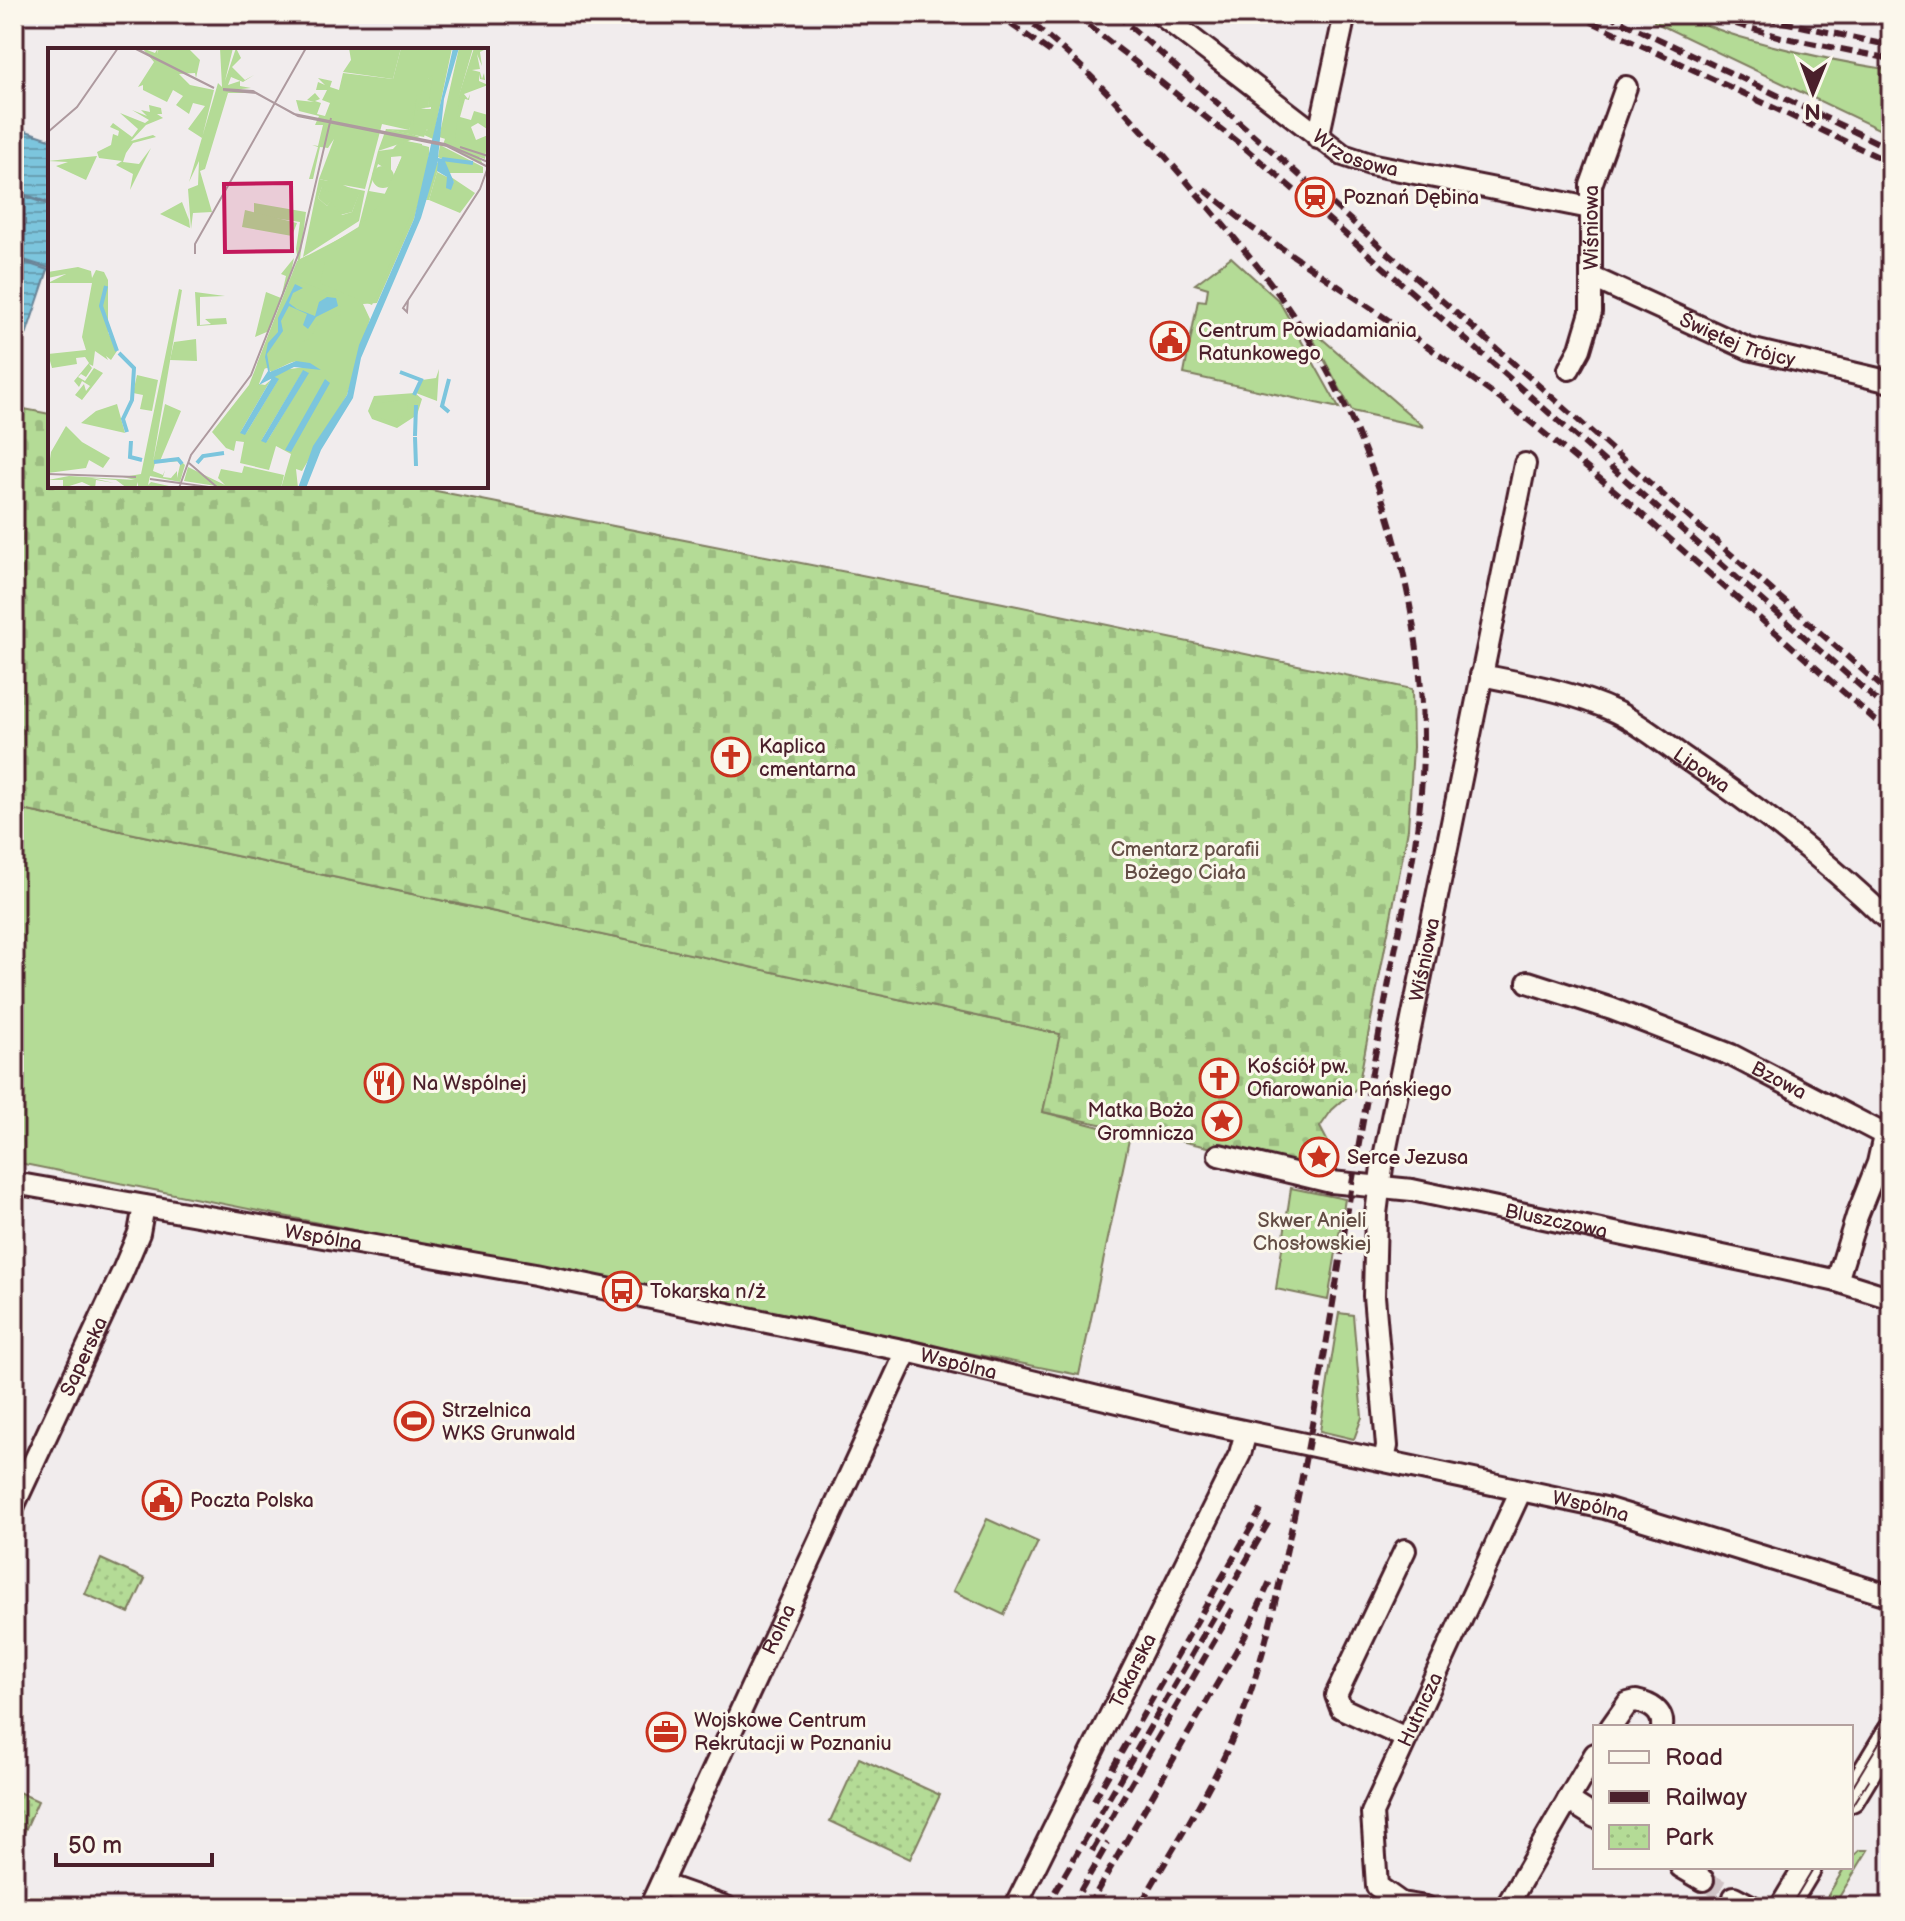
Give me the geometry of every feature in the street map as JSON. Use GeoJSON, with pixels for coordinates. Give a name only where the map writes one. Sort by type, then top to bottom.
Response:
{"type":"FeatureCollection","features":[{"type":"Feature","properties":{"kind":"street","name":"Wrzosowa"},"geometry":{"type":"LineString","coordinates":[[1160,14],[1318,138],[1355,161],[1590,208]]}},
{"type":"Feature","properties":{"kind":"street"},"geometry":{"type":"LineString","coordinates":[[1318,138],[1345,14]]}},
{"type":"Feature","properties":{"kind":"street","name":"Wiśniowa"},"geometry":{"type":"LineString","coordinates":[[1569,369],[1587,332],[1591,312],[1590,208],[1594,175],[1626,87]]}},
{"type":"Feature","properties":{"kind":"street","name":"Świętej Trójcy"},"geometry":{"type":"LineString","coordinates":[[1591,277],[1749,349],[1891,382]]}},
{"type":"Feature","properties":{"kind":"street","name":"Wiśniowa"},"geometry":{"type":"LineString","coordinates":[[1384,1460],[1387,1446],[1374,1296],[1379,1188],[1386,1140],[1525,464]]}},
{"type":"Feature","properties":{"kind":"street","name":"Lipowa"},"geometry":{"type":"LineString","coordinates":[[1481,675],[1562,692],[1618,713],[1786,830],[1891,923]]}},
{"type":"Feature","properties":{"kind":"street","name":"Bzowa"},"geometry":{"type":"LineString","coordinates":[[1528,982],[1612,1009],[1731,1055],[1889,1133],[1857,1216],[1837,1281]]}},
{"type":"Feature","properties":{"kind":"street","name":"Bluszczowa"},"geometry":{"type":"LineString","coordinates":[[1219,1155],[1331,1182],[1412,1190],[1837,1281],[1891,1298]]}},
{"type":"Feature","properties":{"kind":"street","name":"Wspólna"},"geometry":{"type":"LineString","coordinates":[[14,1183],[535,1274],[907,1351],[1246,1432],[1637,1516],[1891,1596]]}},
{"type":"Feature","properties":{"kind":"street","name":"Saperska"},"geometry":{"type":"LineString","coordinates":[[14,1505],[139,1233],[144,1206]]}},
{"type":"Feature","properties":{"kind":"street","name":"Rolna"},"geometry":{"type":"LineString","coordinates":[[650,1907],[907,1351]]}},
{"type":"Feature","properties":{"kind":"street","name":"Tokarska"},"geometry":{"type":"LineString","coordinates":[[1015,1907],[1240,1454],[1246,1432]]}},
{"type":"Feature","properties":{"kind":"street","name":"Hutnicza"},"geometry":{"type":"LineString","coordinates":[[1426,1907],[1401,1903],[1377,1886],[1372,1813],[1521,1490]]}},
{"type":"Feature","properties":{"kind":"street"},"geometry":{"type":"LineString","coordinates":[[1405,1550],[1336,1695],[1341,1708],[1406,1738]]}},
{"type":"Feature","properties":{"kind":"street"},"geometry":{"type":"LineString","coordinates":[[1612,1725],[1628,1703],[1636,1701],[1659,1712],[1663,1718],[1662,1725]]}},
{"type":"Feature","properties":{"kind":"street"},"geometry":{"type":"LineString","coordinates":[[1853,1795],[1891,1732]]}},
{"type":"Feature","properties":{"kind":"street"},"geometry":{"type":"LineString","coordinates":[[1506,1907],[1593,1757]]}},
{"type":"Feature","properties":{"kind":"street"},"geometry":{"type":"LineString","coordinates":[[1568,1800],[1593,1816]]}},
{"type":"Feature","properties":{"kind":"street"},"geometry":{"type":"LineString","coordinates":[[1684,1869],[1703,1880]]}},
{"type":"Feature","properties":{"kind":"street"},"geometry":{"type":"LineString","coordinates":[[1784,1907],[1807,1869]]}},
{"type":"Feature","properties":{"kind":"street"},"geometry":{"type":"LineString","coordinates":[[661,1884],[726,1907]]}},
{"type":"Feature","properties":{"kind":"street"},"geometry":{"type":"LineString","coordinates":[[1734,1897],[1753,1907]]}},
{"type":"Feature","properties":{"kind":"green space"},"geometry":{"type":"Polygon","coordinates":[[[1656,14],[1688,19],[1740,37],[1796,51],[1891,70],[1891,135],[1654,22],[1656,14]]]}},
{"type":"Feature","properties":{"kind":"green space"},"geometry":{"type":"Polygon","coordinates":[[[1231,257],[1279,301],[1339,408],[1184,374],[1198,300],[1206,301],[1208,288],[1195,284],[1231,257]]]}},
{"type":"Feature","properties":{"kind":"green space"},"geometry":{"type":"Polygon","coordinates":[[[1305,324],[1424,427],[1352,411],[1305,324]]]}},
{"type":"Feature","properties":{"kind":"green space","name":"Cmentarz parafii Bożego Ciała"},"geometry":{"type":"Polygon","coordinates":[[[14,407],[48,414],[48,488],[421,488],[1003,603],[1412,689],[1413,747],[1408,829],[1358,1087],[1332,1110],[1320,1127],[1330,1146],[1328,1162],[1312,1169],[1043,1112],[1060,1034],[14,808],[14,407]]]}},
{"type":"Feature","properties":{"kind":"green space"},"geometry":{"type":"Polygon","coordinates":[[[14,808],[1061,1034],[1043,1112],[1130,1135],[1079,1375],[14,1162],[14,808]]]}},
{"type":"Feature","properties":{"kind":"green space","name":"Skwer Anieli Chosłowskiej"},"geometry":{"type":"Polygon","coordinates":[[[1291,1188],[1345,1199],[1328,1300],[1276,1289],[1291,1188]]]}},
{"type":"Feature","properties":{"kind":"green space"},"geometry":{"type":"Polygon","coordinates":[[[1339,1313],[1353,1315],[1362,1417],[1354,1439],[1320,1431],[1339,1313]]]}},
{"type":"Feature","properties":{"kind":"green space"},"geometry":{"type":"Polygon","coordinates":[[[987,1519],[1038,1542],[1004,1615],[953,1591],[987,1519]]]}},
{"type":"Feature","properties":{"kind":"green space"},"geometry":{"type":"Polygon","coordinates":[[[101,1559],[145,1579],[129,1613],[85,1594],[101,1559]]]}},
{"type":"Feature","properties":{"kind":"green space"},"geometry":{"type":"Polygon","coordinates":[[[859,1758],[940,1795],[910,1859],[830,1821],[859,1758]]]}},
{"type":"Feature","properties":{"kind":"green space"},"geometry":{"type":"Polygon","coordinates":[[[14,1790],[38,1801],[16,1851],[14,1850],[14,1790]]]}},
{"type":"Feature","properties":{"kind":"green space"},"geometry":{"type":"Polygon","coordinates":[[[1860,1850],[1868,1850],[1833,1907],[1821,1907],[1844,1869],[1853,1869],[1853,1856],[1860,1850]]]}},
{"type":"Feature","properties":{"kind":"water"},"geometry":{"type":"Polygon","coordinates":[[[14,127],[48,138],[48,202],[14,191],[14,127]]]}},
{"type":"Feature","properties":{"kind":"water"},"geometry":{"type":"Polygon","coordinates":[[[14,193],[48,204],[48,268],[14,257],[14,193]]]}},
{"type":"Feature","properties":{"kind":"water"},"geometry":{"type":"Polygon","coordinates":[[[14,259],[48,270],[26,335],[14,331],[14,259]]]}},
{"type":"Feature","properties":{"kind":"tunnel"},"geometry":{"type":"LineString","coordinates":[[1703,1880],[1734,1897]]}},
{"type":"Feature","properties":{"kind":"tram line"},"geometry":{"type":"LineString","coordinates":[[1853,1786],[1891,1723]]}},
{"type":"Feature","properties":{"kind":"tram line"},"geometry":{"type":"LineString","coordinates":[[1853,1804],[1868,1780]]}},
{"type":"Feature","properties":{"kind":"tram line"},"geometry":{"type":"LineString","coordinates":[[1790,1907],[1813,1869]]}},
{"type":"Feature","properties":{"kind":"railway"},"geometry":{"type":"LineString","coordinates":[[996,14],[1052,53]]}},
{"type":"Feature","properties":{"kind":"railway"},"geometry":{"type":"LineString","coordinates":[[1020,14],[1088,73],[1168,160],[1268,279],[1323,364],[1351,418],[1393,535],[1408,595],[1418,656],[1423,717],[1422,776],[1411,869],[1360,1137],[1314,1414],[1270,1625],[1246,1705],[1224,1758],[1139,1907]]}},
{"type":"Feature","properties":{"kind":"railway"},"geometry":{"type":"LineString","coordinates":[[1074,14],[1245,148],[1891,713]]}},
{"type":"Feature","properties":{"kind":"railway"},"geometry":{"type":"LineString","coordinates":[[1116,14],[1891,695]]}},
{"type":"Feature","properties":{"kind":"railway"},"geometry":{"type":"LineString","coordinates":[[1575,14],[1891,163]]}},
{"type":"Feature","properties":{"kind":"railway"},"geometry":{"type":"LineString","coordinates":[[1606,14],[1891,149]]}},
{"type":"Feature","properties":{"kind":"railway"},"geometry":{"type":"LineString","coordinates":[[1701,14],[1781,37],[1891,59]]}},
{"type":"Feature","properties":{"kind":"railway"},"geometry":{"type":"LineString","coordinates":[[1747,14],[1891,46]]}},
{"type":"Feature","properties":{"kind":"railway"},"geometry":{"type":"LineString","coordinates":[[1204,189],[1252,228],[1427,346],[1522,415],[1620,495],[1891,734]]}},
{"type":"Feature","properties":{"kind":"railway"},"geometry":{"type":"LineString","coordinates":[[1094,1800],[1261,1510]]}},
{"type":"Feature","properties":{"kind":"railway"},"geometry":{"type":"LineString","coordinates":[[1046,1907],[1271,1518]]}},
{"type":"Feature","properties":{"kind":"railway"},"geometry":{"type":"LineString","coordinates":[[1088,1907],[1247,1632],[1271,1579]]}},
{"type":"Feature","properties":{"kind":"railway"},"geometry":{"type":"LineString","coordinates":[[1092,1851],[1233,1609]]}},
{"type":"Feature","properties":{"kind":"railway"},"geometry":{"type":"LineString","coordinates":[[1071,1907],[1108,1843]]}},
{"type":"Feature","properties":{"kind":"place","name":"Poznań Dębina"},"geometry":{"type":"Point","coordinates":[1315,197]}},
{"type":"Feature","properties":{"kind":"place","name":"Centrum Powiadamiania Ratunkowego"},"geometry":{"type":"Point","coordinates":[1170,341]}},
{"type":"Feature","properties":{"kind":"place","name":"Kaplica cmentarna"},"geometry":{"type":"Point","coordinates":[731,757]}},
{"type":"Feature","properties":{"kind":"place","name":"Kościół pw. Ofiarowania Pańskiego"},"geometry":{"type":"Point","coordinates":[1219,1078]}},
{"type":"Feature","properties":{"kind":"place","name":"Na Wspólnej"},"geometry":{"type":"Point","coordinates":[384,1083]}},
{"type":"Feature","properties":{"kind":"place","name":"Matka Boża Gromnicza"},"geometry":{"type":"Point","coordinates":[1222,1121]}},
{"type":"Feature","properties":{"kind":"place","name":"Serce Jezusa"},"geometry":{"type":"Point","coordinates":[1319,1157]}},
{"type":"Feature","properties":{"kind":"place","name":"Tokarska n/ż"},"geometry":{"type":"Point","coordinates":[622,1291]}},
{"type":"Feature","properties":{"kind":"place","name":"Strzelnica WKS Grunwald"},"geometry":{"type":"Point","coordinates":[414,1421]}},
{"type":"Feature","properties":{"kind":"place","name":"Poczta Polska"},"geometry":{"type":"Point","coordinates":[162,1500]}},
{"type":"Feature","properties":{"kind":"place","name":"Wojskowe Centrum Rekrutacji w Poznaniu"},"geometry":{"type":"Point","coordinates":[666,1732]}}]}
